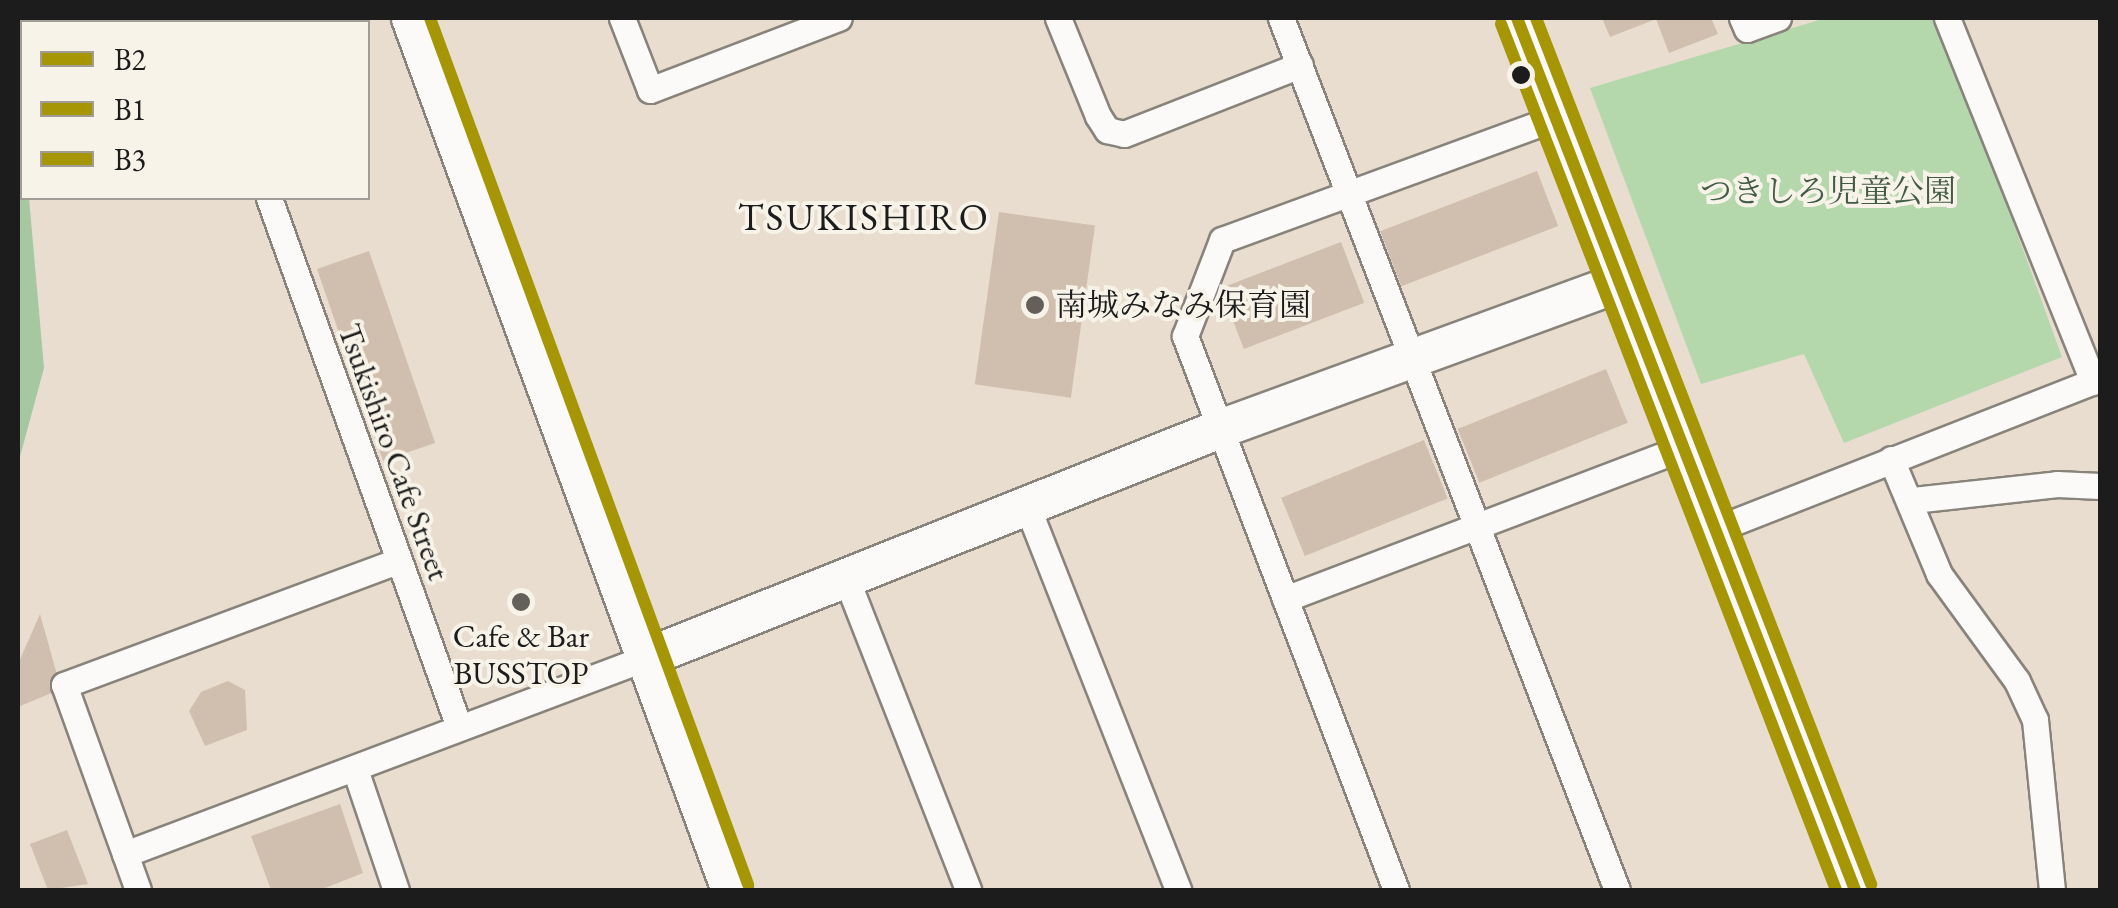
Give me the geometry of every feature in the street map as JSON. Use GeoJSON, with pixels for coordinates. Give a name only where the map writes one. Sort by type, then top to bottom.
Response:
{"type":"FeatureCollection","features":[{"type":"Feature","properties":{"kind":"main road"},"geometry":{"type":"LineString","coordinates":[[412,18],[732,890]]}},
{"type":"Feature","properties":{"kind":"street"},"geometry":{"type":"LineString","coordinates":[[622,18],[650,90],[839,18]]}},
{"type":"Feature","properties":{"kind":"street"},"geometry":{"type":"LineString","coordinates":[[1058,18],[1098,116],[1108,130],[1124,134],[1300,65]]}},
{"type":"Feature","properties":{"kind":"street"},"geometry":{"type":"LineString","coordinates":[[1282,18],[1617,890]]}},
{"type":"Feature","properties":{"kind":"street"},"geometry":{"type":"LineString","coordinates":[[1517,18],[1854,890]]}},
{"type":"Feature","properties":{"kind":"street"},"geometry":{"type":"LineString","coordinates":[[1742,18],[1747,29],[1778,18]]}},
{"type":"Feature","properties":{"kind":"street"},"geometry":{"type":"LineString","coordinates":[[1714,530],[2097,381],[1947,18]]}},
{"type":"Feature","properties":{"kind":"street"},"geometry":{"type":"LineString","coordinates":[[1396,890],[1185,336],[1222,240],[1556,118]]}},
{"type":"Feature","properties":{"kind":"street","name":"Tsukishiro Cafe Street"},"geometry":{"type":"LineString","coordinates":[[271,200],[459,728]]}},
{"type":"Feature","properties":{"kind":"street"},"geometry":{"type":"LineString","coordinates":[[125,854],[356,772],[1220,429],[1413,362],[1618,283]]}},
{"type":"Feature","properties":{"kind":"street"},"geometry":{"type":"LineString","coordinates":[[1285,599],[1683,448]]}},
{"type":"Feature","properties":{"kind":"street"},"geometry":{"type":"LineString","coordinates":[[1890,459],[1912,500],[1939,574],[2017,681],[2035,720],[2052,890]]}},
{"type":"Feature","properties":{"kind":"street"},"geometry":{"type":"LineString","coordinates":[[1912,500],[2057,484],[2100,486]]}},
{"type":"Feature","properties":{"kind":"street"},"geometry":{"type":"LineString","coordinates":[[1027,506],[1178,890]]}},
{"type":"Feature","properties":{"kind":"street"},"geometry":{"type":"LineString","coordinates":[[138,890],[64,685],[398,562]]}},
{"type":"Feature","properties":{"kind":"street"},"geometry":{"type":"LineString","coordinates":[[846,578],[968,890]]}},
{"type":"Feature","properties":{"kind":"street"},"geometry":{"type":"LineString","coordinates":[[356,772],[396,890]]}},
{"type":"Feature","properties":{"kind":"green space","name":"つきしろ児童公園"},"geometry":{"type":"Polygon","coordinates":[[[1826,18],[1939,18],[2062,357],[1844,443],[1804,354],[1701,384],[1590,88],[1826,18]]]}},
{"type":"Feature","properties":{"kind":"green space"},"geometry":{"type":"Polygon","coordinates":[[[18,64],[20,200],[29,200],[44,368],[18,464],[18,64]]]}},
{"type":"Feature","properties":{"kind":"building"},"geometry":{"type":"Polygon","coordinates":[[[1602,18],[1711,18],[1718,34],[1669,53],[1656,19],[1610,37],[1602,18]]]}},
{"type":"Feature","properties":{"kind":"building"},"geometry":{"type":"Polygon","coordinates":[[[1537,171],[1558,226],[1401,286],[1380,231],[1537,171]]]}},
{"type":"Feature","properties":{"kind":"building","name":"南城みなみ保育園"},"geometry":{"type":"Polygon","coordinates":[[[999,212],[1095,225],[1071,398],[975,384],[999,212]]]}},
{"type":"Feature","properties":{"kind":"building"},"geometry":{"type":"Polygon","coordinates":[[[1341,242],[1364,303],[1244,349],[1221,288],[1341,242]]]}},
{"type":"Feature","properties":{"kind":"building"},"geometry":{"type":"Polygon","coordinates":[[[369,251],[435,443],[383,461],[317,269],[369,251]]]}},
{"type":"Feature","properties":{"kind":"building"},"geometry":{"type":"Polygon","coordinates":[[[1606,369],[1628,423],[1479,483],[1458,429],[1606,369]]]}},
{"type":"Feature","properties":{"kind":"building"},"geometry":{"type":"Polygon","coordinates":[[[1424,440],[1448,498],[1305,556],[1281,498],[1424,440]]]}},
{"type":"Feature","properties":{"kind":"building"},"geometry":{"type":"Polygon","coordinates":[[[40,614],[61,689],[18,707],[18,664],[40,614]]]}},
{"type":"Feature","properties":{"kind":"building"},"geometry":{"type":"Polygon","coordinates":[[[228,681],[245,690],[247,730],[205,746],[189,711],[201,692],[228,681]]]}},
{"type":"Feature","properties":{"kind":"building"},"geometry":{"type":"Polygon","coordinates":[[[340,804],[363,873],[320,890],[271,890],[251,836],[340,804]]]}},
{"type":"Feature","properties":{"kind":"building"},"geometry":{"type":"Polygon","coordinates":[[[67,830],[88,884],[48,890],[30,844],[67,830]]]}},
{"type":"Feature","properties":{"kind":"transit line","name":"B3"},"geometry":{"type":"LineString","coordinates":[[430,18],[748,884]]}},
{"type":"Feature","properties":{"kind":"transit line","name":"B2"},"geometry":{"type":"LineString","coordinates":[[1517,18],[1855,890]]}},
{"type":"Feature","properties":{"kind":"transit line","name":"B3"},"geometry":{"type":"LineString","coordinates":[[1536,18],[1871,884]]}},
{"type":"Feature","properties":{"kind":"transit line","name":"B1"},"geometry":{"type":"LineString","coordinates":[[1501,24],[1836,890]]}},
{"type":"Feature","properties":{"kind":"place","name":"南城みなみ保育園"},"geometry":{"type":"Point","coordinates":[1035,305]}},
{"type":"Feature","properties":{"kind":"place","name":"Cafe & Bar BUSSTOP"},"geometry":{"type":"Point","coordinates":[521,602]}},
{"type":"Feature","properties":{"kind":"district","name":"TSUKISHIRO"},"geometry":{"type":"Point","coordinates":[864,217]}}]}
